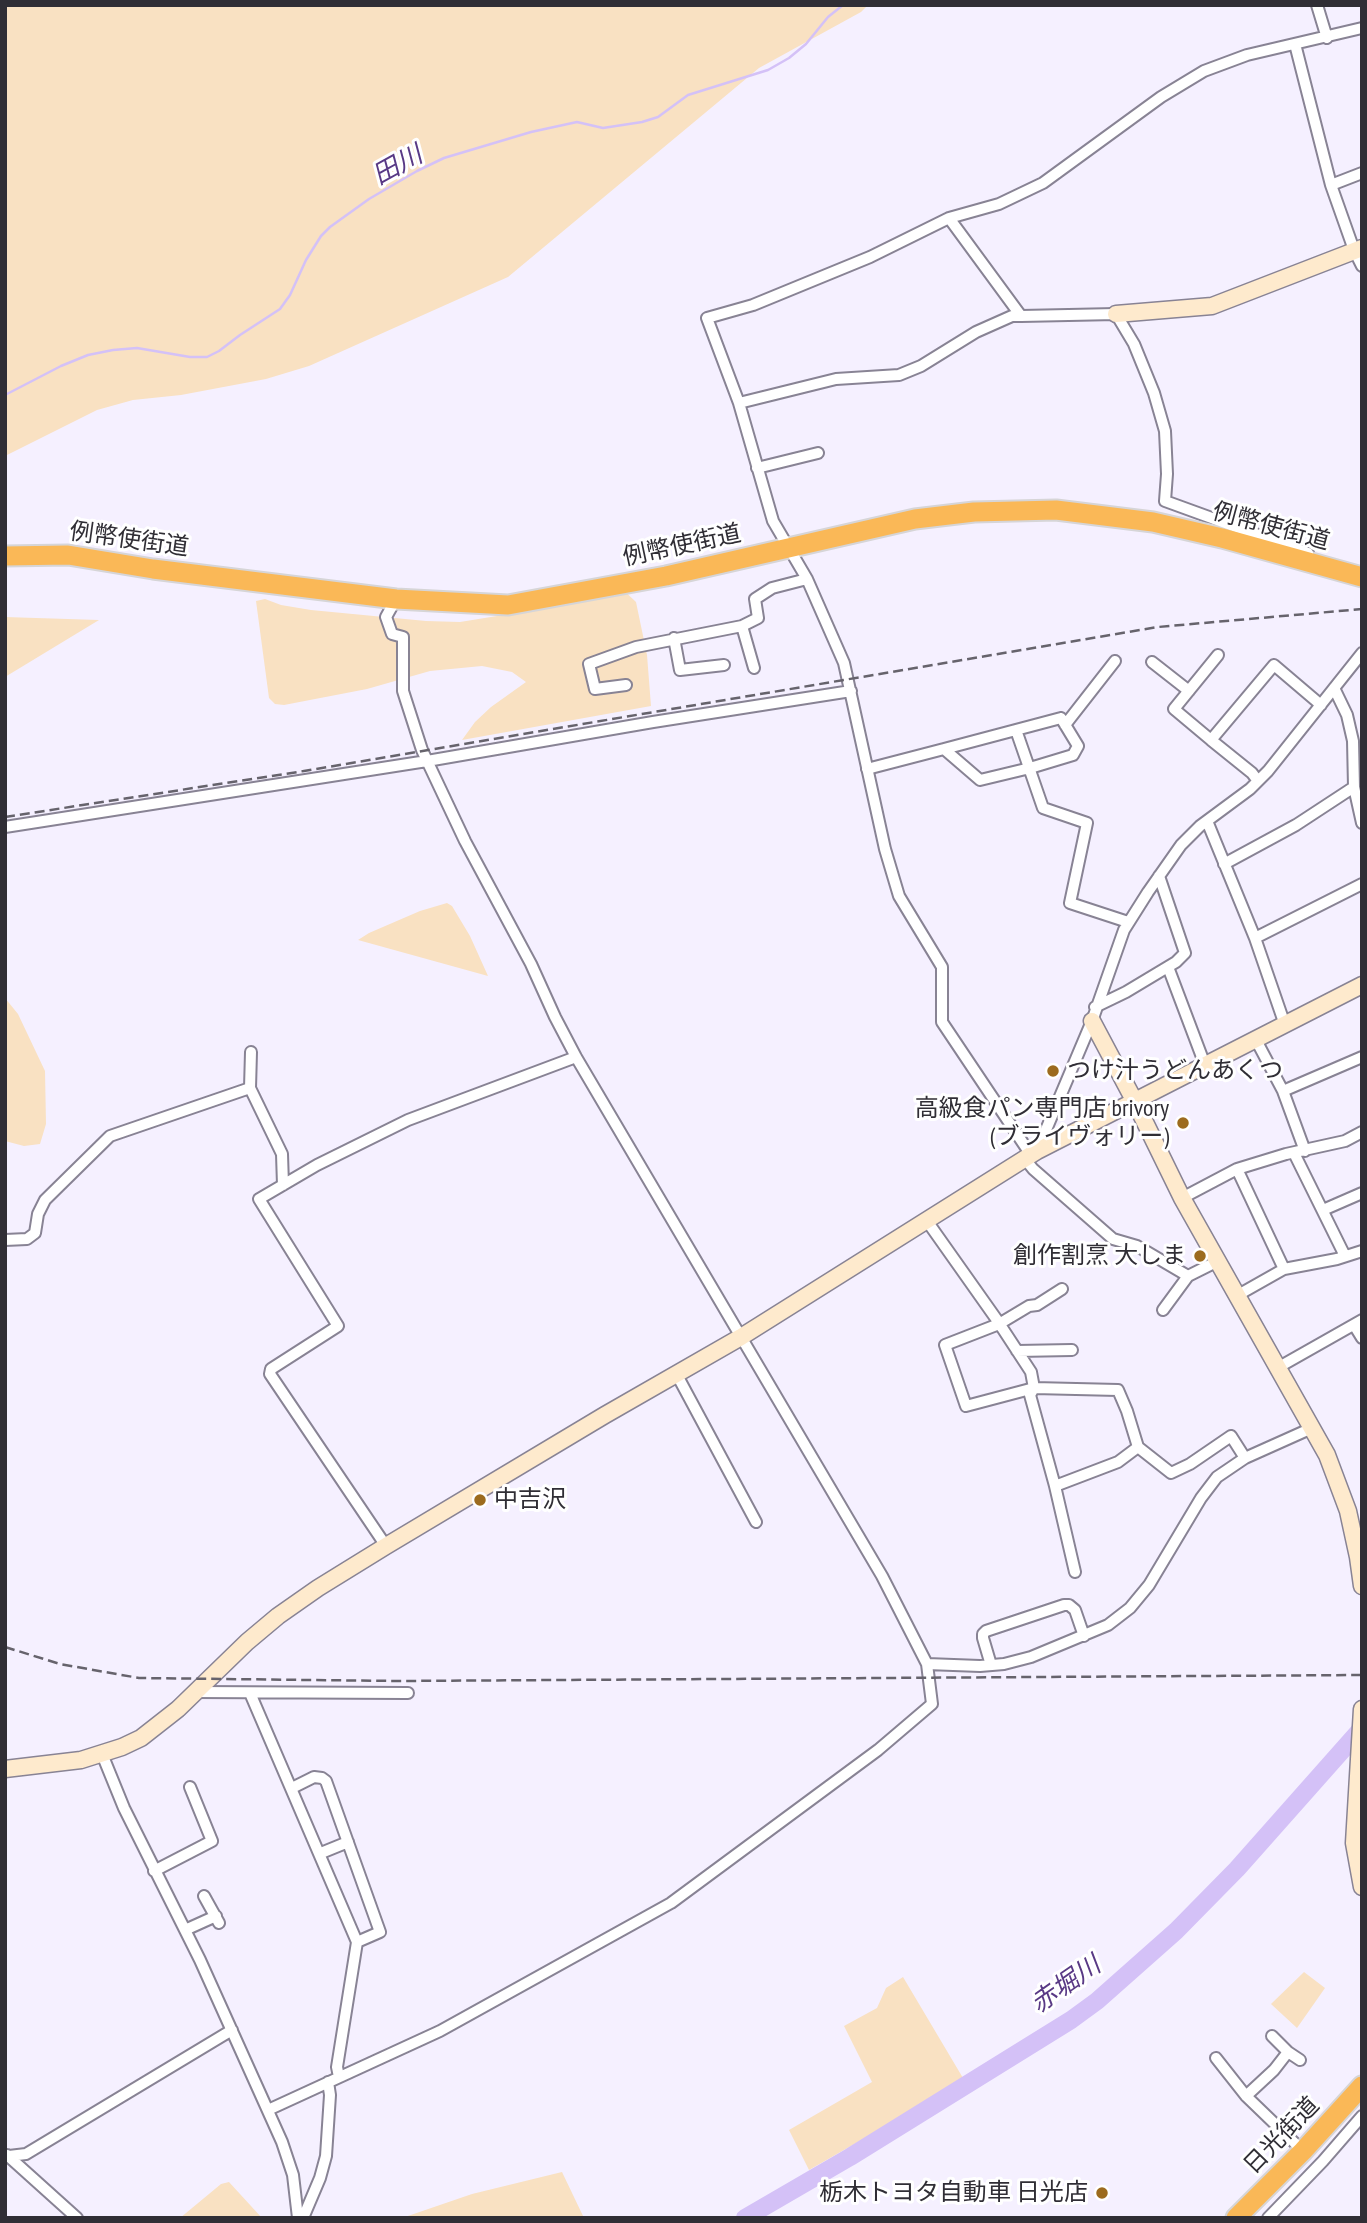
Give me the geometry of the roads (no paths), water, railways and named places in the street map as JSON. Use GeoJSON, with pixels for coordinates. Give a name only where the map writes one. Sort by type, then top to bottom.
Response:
{"type":"FeatureCollection","features":[{"type":"Feature","properties":{"kind":"highway","name":"例幣使街道"},"geometry":{"type":"LineString","coordinates":[[5,556],[68,555],[153,569],[396,599],[508,605],[666,576],[915,519],[974,512],[1056,510],[1153,522],[1362,577]]}},
{"type":"Feature","properties":{"kind":"highway","name":"日光街道"},"geometry":{"type":"LineString","coordinates":[[1237,2218],[1303,2151],[1362,2085]]}},
{"type":"Feature","properties":{"kind":"street"},"geometry":{"type":"LineString","coordinates":[[1317,5],[1327,38]]}},
{"type":"Feature","properties":{"kind":"street"},"geometry":{"type":"LineString","coordinates":[[1188,1276],[1137,1246],[1113,1239],[1033,1169],[1031,1155],[942,1022],[942,967],[900,896],[886,849],[844,663],[807,579],[773,521],[739,403],[707,318],[753,305],[870,257],[949,218],[999,204],[1043,183],[1161,97],[1204,71],[1247,55],[1362,28]]}},
{"type":"Feature","properties":{"kind":"street"},"geometry":{"type":"LineString","coordinates":[[1295,44],[1331,185],[1358,249],[1362,266]]}},
{"type":"Feature","properties":{"kind":"street"},"geometry":{"type":"LineString","coordinates":[[1331,185],[1362,173]]}},
{"type":"Feature","properties":{"kind":"street"},"geometry":{"type":"LineString","coordinates":[[949,218],[1021,316]]}},
{"type":"Feature","properties":{"kind":"street"},"geometry":{"type":"LineString","coordinates":[[739,403],[836,379],[899,375],[921,366],[976,332],[1012,316],[1116,314],[1212,306],[1358,249]]}},
{"type":"Feature","properties":{"kind":"street"},"geometry":{"type":"LineString","coordinates":[[1116,314],[1134,344],[1154,393],[1165,431],[1165,500],[1328,560],[1362,567]]}},
{"type":"Feature","properties":{"kind":"street"},"geometry":{"type":"LineString","coordinates":[[757,468],[818,453]]}},
{"type":"Feature","properties":{"kind":"street"},"geometry":{"type":"LineString","coordinates":[[626,685],[595,689],[589,664],[636,647],[742,626],[758,618],[755,599],[772,588],[807,579]]}},
{"type":"Feature","properties":{"kind":"street"},"geometry":{"type":"LineString","coordinates":[[268,2110],[440,2031],[610,1938],[692,1888],[878,1750],[932,1704],[928,1664],[882,1576],[576,1057],[531,964],[465,841],[427,761],[403,691],[403,637],[392,634],[386,617],[396,599]]}},
{"type":"Feature","properties":{"kind":"street"},"geometry":{"type":"LineString","coordinates":[[742,626],[754,667]]}},
{"type":"Feature","properties":{"kind":"street"},"geometry":{"type":"LineString","coordinates":[[674,638],[680,670],[724,665]]}},
{"type":"Feature","properties":{"kind":"street"},"geometry":{"type":"LineString","coordinates":[[1031,1155],[1094,1014],[1124,930],[1159,876],[1181,845],[1258,781],[1285,752],[1362,653]]}},
{"type":"Feature","properties":{"kind":"street"},"geometry":{"type":"LineString","coordinates":[[1218,655],[1174,709],[1252,773],[1258,781]]}},
{"type":"Feature","properties":{"kind":"street"},"geometry":{"type":"LineString","coordinates":[[1065,725],[1115,661]]}},
{"type":"Feature","properties":{"kind":"street"},"geometry":{"type":"LineString","coordinates":[[1152,662],[1189,691]]}},
{"type":"Feature","properties":{"kind":"street"},"geometry":{"type":"LineString","coordinates":[[1211,740],[1274,665],[1321,705]]}},
{"type":"Feature","properties":{"kind":"street"},"geometry":{"type":"LineString","coordinates":[[1334,688],[1347,715],[1353,741],[1354,787],[1362,823]]}},
{"type":"Feature","properties":{"kind":"street"},"geometry":{"type":"LineString","coordinates":[[5,827],[851,691]]}},
{"type":"Feature","properties":{"kind":"street"},"geometry":{"type":"LineString","coordinates":[[867,769],[1061,718],[1077,746],[1073,755],[980,780],[944,749]]}},
{"type":"Feature","properties":{"kind":"street"},"geometry":{"type":"LineString","coordinates":[[1016,730],[1043,808],[1087,823],[1070,903],[1129,922]]}},
{"type":"Feature","properties":{"kind":"street"},"geometry":{"type":"LineString","coordinates":[[1224,864],[1296,825],[1354,787]]}},
{"type":"Feature","properties":{"kind":"street"},"geometry":{"type":"LineString","coordinates":[[1207,821],[1255,938],[1285,1024]]}},
{"type":"Feature","properties":{"kind":"street"},"geometry":{"type":"LineString","coordinates":[[1094,1014],[1168,967],[1185,953],[1159,876]]}},
{"type":"Feature","properties":{"kind":"street"},"geometry":{"type":"LineString","coordinates":[[1255,938],[1362,884]]}},
{"type":"Feature","properties":{"kind":"street"},"geometry":{"type":"LineString","coordinates":[[1168,967],[1205,1065]]}},
{"type":"Feature","properties":{"kind":"street"},"geometry":{"type":"LineString","coordinates":[[5,1769],[61,1763],[102,1754],[141,1738],[178,1709],[278,1616],[386,1546],[741,1337],[1031,1155],[1285,1024],[1360,990]]}},
{"type":"Feature","properties":{"kind":"street"},"geometry":{"type":"LineString","coordinates":[[1094,1014],[1182,1198],[1327,1455],[1357,1531],[1362,1586]]}},
{"type":"Feature","properties":{"kind":"street"},"geometry":{"type":"LineString","coordinates":[[1256,1040],[1283,1091],[1299,1152],[1345,1256]]}},
{"type":"Feature","properties":{"kind":"street"},"geometry":{"type":"LineString","coordinates":[[251,1052],[250,1088],[282,1154],[283,1185]]}},
{"type":"Feature","properties":{"kind":"street"},"geometry":{"type":"LineString","coordinates":[[386,1546],[270,1374],[271,1369],[338,1326],[259,1199],[317,1165],[408,1120],[576,1057]]}},
{"type":"Feature","properties":{"kind":"street"},"geometry":{"type":"LineString","coordinates":[[1283,1091],[1362,1057]]}},
{"type":"Feature","properties":{"kind":"street"},"geometry":{"type":"LineString","coordinates":[[5,1240],[27,1239],[35,1233],[37,1214],[45,1200],[110,1136],[250,1088]]}},
{"type":"Feature","properties":{"kind":"street"},"geometry":{"type":"LineString","coordinates":[[1182,1198],[1237,1169],[1345,1141],[1362,1132]]}},
{"type":"Feature","properties":{"kind":"street"},"geometry":{"type":"LineString","coordinates":[[1237,1169],[1284,1269]]}},
{"type":"Feature","properties":{"kind":"street"},"geometry":{"type":"LineString","coordinates":[[1323,1210],[1362,1193]]}},
{"type":"Feature","properties":{"kind":"street"},"geometry":{"type":"LineString","coordinates":[[927,1221],[1031,1372],[1034,1388],[1030,1395],[1075,1572]]}},
{"type":"Feature","properties":{"kind":"street"},"geometry":{"type":"LineString","coordinates":[[1238,1296],[1284,1269],[1362,1251]]}},
{"type":"Feature","properties":{"kind":"street"},"geometry":{"type":"LineString","coordinates":[[1163,1310],[1188,1276],[1218,1261]]}},
{"type":"Feature","properties":{"kind":"street"},"geometry":{"type":"LineString","coordinates":[[1062,1289],[999,1324],[945,1345],[966,1406],[1034,1388],[1118,1390],[1138,1447],[1171,1473],[1190,1464],[1231,1436],[1245,1458]]}},
{"type":"Feature","properties":{"kind":"street"},"geometry":{"type":"LineString","coordinates":[[1279,1367],[1358,1323],[1362,1338]]}},
{"type":"Feature","properties":{"kind":"street"},"geometry":{"type":"LineString","coordinates":[[1017,1351],[1072,1350]]}},
{"type":"Feature","properties":{"kind":"street"},"geometry":{"type":"LineString","coordinates":[[677,1375],[756,1522]]}},
{"type":"Feature","properties":{"kind":"street"},"geometry":{"type":"LineString","coordinates":[[928,1664],[991,1665],[1031,1657],[1084,1636],[1119,1617],[1158,1573],[1212,1483],[1245,1458],[1312,1428]]}},
{"type":"Feature","properties":{"kind":"street"},"geometry":{"type":"LineString","coordinates":[[1055,1486],[1118,1462],[1138,1447]]}},
{"type":"Feature","properties":{"kind":"street"},"geometry":{"type":"LineString","coordinates":[[991,1665],[983,1638],[986,1631],[1064,1605],[1075,1610],[1084,1636]]}},
{"type":"Feature","properties":{"kind":"street"},"geometry":{"type":"LineString","coordinates":[[195,1692],[408,1693]]}},
{"type":"Feature","properties":{"kind":"street"},"geometry":{"type":"LineString","coordinates":[[250,1693],[357,1942],[330,2095],[326,2155],[320,2178],[300,2218]]}},
{"type":"Feature","properties":{"kind":"street"},"geometry":{"type":"LineString","coordinates":[[1362,1709],[1354,1843],[1362,1887]]}},
{"type":"Feature","properties":{"kind":"street"},"geometry":{"type":"LineString","coordinates":[[102,1754],[124,1808],[185,1930],[268,2110],[289,2162],[300,2218]]}},
{"type":"Feature","properties":{"kind":"street"},"geometry":{"type":"LineString","coordinates":[[292,1788],[314,1777],[322,1778],[326,1782],[380,1932],[357,1942]]}},
{"type":"Feature","properties":{"kind":"street"},"geometry":{"type":"LineString","coordinates":[[154,1871],[212,1840],[190,1787]]}},
{"type":"Feature","properties":{"kind":"street"},"geometry":{"type":"LineString","coordinates":[[321,1853],[348,1842]]}},
{"type":"Feature","properties":{"kind":"street"},"geometry":{"type":"LineString","coordinates":[[185,1930],[217,1920],[204,1896]]}},
{"type":"Feature","properties":{"kind":"street"},"geometry":{"type":"LineString","coordinates":[[7,2154],[26,2154],[232,2030]]}},
{"type":"Feature","properties":{"kind":"street"},"geometry":{"type":"LineString","coordinates":[[1272,2036],[1300,2060]]}},
{"type":"Feature","properties":{"kind":"street"},"geometry":{"type":"LineString","coordinates":[[1246,2096],[1274,2070],[1288,2052]]}},
{"type":"Feature","properties":{"kind":"street"},"geometry":{"type":"LineString","coordinates":[[1216,2058],[1246,2096],[1303,2151]]}},
{"type":"Feature","properties":{"kind":"street"},"geometry":{"type":"LineString","coordinates":[[1268,2218],[1362,2116]]}},
{"type":"Feature","properties":{"kind":"street"},"geometry":{"type":"LineString","coordinates":[[7,2154],[77,2218]]}},
{"type":"Feature","properties":{"kind":"waterway","name":"田川"},"geometry":{"type":"LineString","coordinates":[[5,395],[61,366],[88,355],[113,350],[137,348],[190,357],[207,357],[280,309],[290,295],[306,260],[330,227],[369,199],[417,171],[444,158],[531,132],[577,122],[603,128],[658,117],[688,95],[768,70],[789,58],[843,5]]}},
{"type":"Feature","properties":{"kind":"waterway","name":"赤堀川"},"geometry":{"type":"LineString","coordinates":[[745,2218],[850,2157],[1071,2020],[1097,2001],[1176,1931],[1237,1869],[1362,1728]]}},
{"type":"Feature","properties":{"kind":"railway"},"geometry":{"type":"LineString","coordinates":[[5,817],[304,771],[1158,627],[1362,609]]}},
{"type":"Feature","properties":{"kind":"railway"},"geometry":{"type":"LineString","coordinates":[[5,1647],[60,1664],[139,1678],[397,1681],[1362,1675]]}},
{"type":"Feature","properties":{"kind":"place","name":"つけ汁うどんあくつ"},"geometry":{"type":"Point","coordinates":[1053,1071]}},
{"type":"Feature","properties":{"kind":"place","name":"高級食パン専門店 brivory (ブライヴォリー)"},"geometry":{"type":"Point","coordinates":[1183,1123]}},
{"type":"Feature","properties":{"kind":"place","name":"創作割烹 大しま"},"geometry":{"type":"Point","coordinates":[1200,1256]}},
{"type":"Feature","properties":{"kind":"place","name":"中吉沢"},"geometry":{"type":"Point","coordinates":[480,1500]}},
{"type":"Feature","properties":{"kind":"place","name":"栃木トヨタ自動車 日光店"},"geometry":{"type":"Point","coordinates":[1102,2193]}}]}
